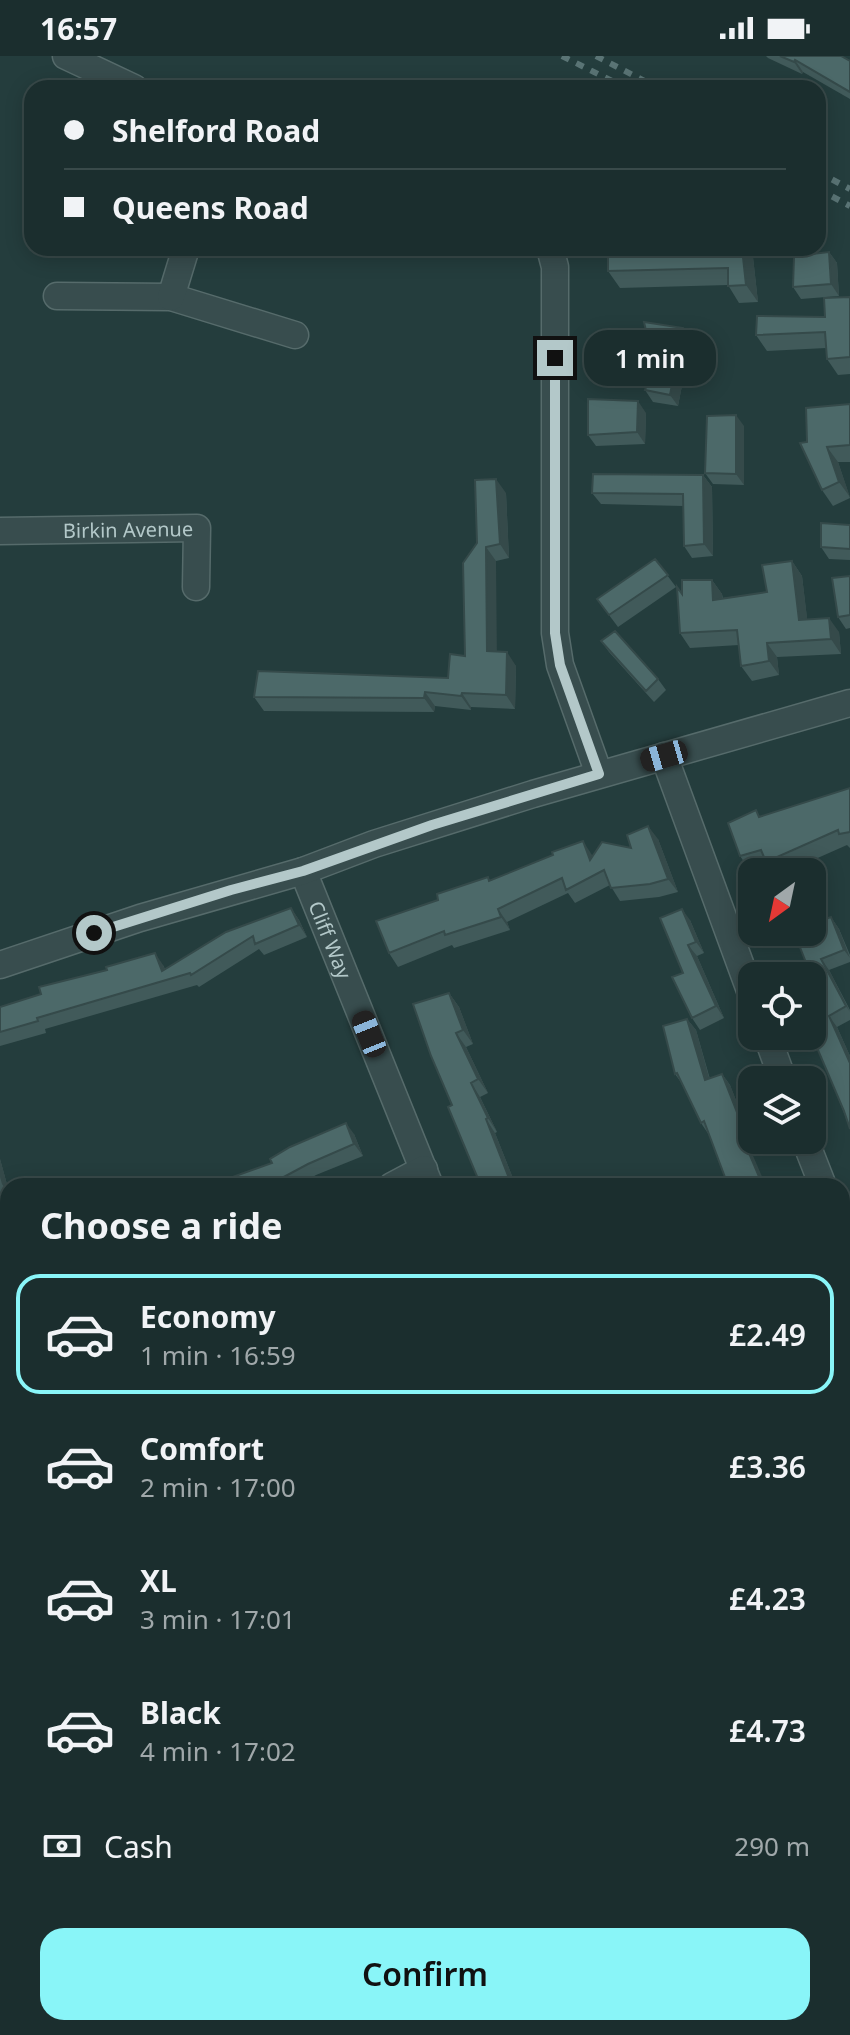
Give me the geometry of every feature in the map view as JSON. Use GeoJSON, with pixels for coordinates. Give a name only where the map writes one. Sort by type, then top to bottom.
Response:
{"type":"FeatureCollection","features":[{"type":"Feature","properties":{"kind":"street"},"geometry":{"type":"LineString","coordinates":[[66,56],[117,80]]}},
{"type":"Feature","properties":{"kind":"street"},"geometry":{"type":"LineString","coordinates":[[171,297],[184,256]]}},
{"type":"Feature","properties":{"kind":"street"},"geometry":{"type":"LineString","coordinates":[[552,256],[555,267],[555,633],[560,665],[599,774]]}},
{"type":"Feature","properties":{"kind":"street"},"geometry":{"type":"LineString","coordinates":[[57,296],[171,297],[295,335]]}},
{"type":"Feature","properties":{"kind":"street","name":"Birkin Avenue"},"geometry":{"type":"LineString","coordinates":[[0,531],[197,528],[196,587]]}},
{"type":"Feature","properties":{"kind":"street"},"geometry":{"type":"LineString","coordinates":[[0,965],[140,918],[303,871],[389,840],[599,774],[850,703]]}},
{"type":"Feature","properties":{"kind":"street"},"geometry":{"type":"LineString","coordinates":[[664,756],[740,962]]}},
{"type":"Feature","properties":{"kind":"street","name":"Cliff Way"},"geometry":{"type":"LineString","coordinates":[[303,871],[427,1178]]}},
{"type":"Feature","properties":{"kind":"street"},"geometry":{"type":"LineString","coordinates":[[810,1154],[820,1178]]}},
{"type":"Feature","properties":{"kind":"building"},"geometry":{"type":"Polygon","coordinates":[[[780,56],[841,56],[850,61],[850,92],[795,60],[780,56]]]}},
{"type":"Feature","properties":{"kind":"building"},"geometry":{"type":"Polygon","coordinates":[[[829,252],[831,284],[793,287],[794,256],[826,256],[829,252]]]}},
{"type":"Feature","properties":{"kind":"building"},"geometry":{"type":"Polygon","coordinates":[[[608,256],[743,256],[746,285],[728,286],[728,268],[608,271],[608,256]]]}},
{"type":"Feature","properties":{"kind":"building"},"geometry":{"type":"Polygon","coordinates":[[[850,297],[850,357],[827,359],[825,332],[756,335],[757,316],[825,317],[824,298],[850,297]]]}},
{"type":"Feature","properties":{"kind":"building"},"geometry":{"type":"Polygon","coordinates":[[[644,322],[683,328],[670,395],[645,390],[655,364],[645,362],[649,344],[644,322]]]}},
{"type":"Feature","properties":{"kind":"building"},"geometry":{"type":"Polygon","coordinates":[[[588,399],[638,401],[637,432],[588,435],[588,399]]]}},
{"type":"Feature","properties":{"kind":"building"},"geometry":{"type":"Polygon","coordinates":[[[850,404],[850,445],[827,447],[839,482],[822,490],[800,443],[807,442],[806,408],[850,404]]]}},
{"type":"Feature","properties":{"kind":"building"},"geometry":{"type":"Polygon","coordinates":[[[736,415],[736,474],[705,473],[707,416],[736,415]]]}},
{"type":"Feature","properties":{"kind":"building"},"geometry":{"type":"Polygon","coordinates":[[[593,474],[703,475],[704,544],[684,546],[683,494],[592,493],[593,474]]]}},
{"type":"Feature","properties":{"kind":"building"},"geometry":{"type":"Polygon","coordinates":[[[496,479],[500,544],[486,547],[487,651],[507,652],[506,695],[462,693],[461,696],[425,692],[424,698],[254,697],[258,671],[448,678],[450,654],[465,656],[463,563],[477,543],[475,480],[496,479]]]}},
{"type":"Feature","properties":{"kind":"building"},"geometry":{"type":"Polygon","coordinates":[[[821,523],[850,525],[850,549],[821,547],[821,523]]]}},
{"type":"Feature","properties":{"kind":"building"},"geometry":{"type":"Polygon","coordinates":[[[655,559],[668,575],[609,615],[597,599],[655,559]]]}},
{"type":"Feature","properties":{"kind":"building"},"geometry":{"type":"Polygon","coordinates":[[[792,561],[799,620],[829,618],[831,639],[767,643],[769,661],[741,666],[737,630],[680,633],[677,587],[682,594],[682,580],[712,580],[713,600],[767,592],[762,565],[792,561]]]}},
{"type":"Feature","properties":{"kind":"building"},"geometry":{"type":"Polygon","coordinates":[[[850,576],[850,615],[838,617],[832,578],[850,576]]]}},
{"type":"Feature","properties":{"kind":"building"},"geometry":{"type":"Polygon","coordinates":[[[615,631],[658,679],[646,691],[601,641],[615,631]]]}},
{"type":"Feature","properties":{"kind":"building"},"geometry":{"type":"Polygon","coordinates":[[[850,788],[850,832],[839,834],[838,830],[775,858],[764,858],[761,850],[740,856],[728,823],[756,810],[759,817],[850,788]]]}},
{"type":"Feature","properties":{"kind":"building"},"geometry":{"type":"Polygon","coordinates":[[[648,826],[668,879],[611,888],[604,870],[566,890],[562,878],[498,909],[501,917],[445,935],[444,931],[389,953],[376,921],[438,900],[437,894],[488,877],[489,881],[583,841],[590,860],[602,842],[631,848],[627,835],[648,826]]]}},
{"type":"Feature","properties":{"kind":"building"},"geometry":{"type":"Polygon","coordinates":[[[291,908],[299,925],[255,944],[253,936],[191,975],[37,1018],[38,1021],[0,1032],[0,1007],[41,994],[39,987],[107,970],[106,967],[155,953],[162,971],[226,932],[291,908]]]}},
{"type":"Feature","properties":{"kind":"building"},"geometry":{"type":"Polygon","coordinates":[[[682,909],[696,942],[688,945],[716,1006],[692,1018],[672,977],[683,973],[660,918],[682,909]]]}},
{"type":"Feature","properties":{"kind":"building"},"geometry":{"type":"Polygon","coordinates":[[[831,917],[844,950],[821,959],[823,962],[806,962],[799,946],[826,946],[826,919],[831,917]]]}},
{"type":"Feature","properties":{"kind":"building"},"geometry":{"type":"Polygon","coordinates":[[[826,968],[846,1006],[829,1016],[850,1063],[850,1129],[818,1050],[826,1050],[826,968]]]}},
{"type":"Feature","properties":{"kind":"building"},"geometry":{"type":"Polygon","coordinates":[[[449,993],[463,1030],[456,1033],[478,1079],[471,1083],[488,1118],[509,1178],[478,1178],[448,1107],[452,1105],[413,1004],[449,993]]]}},
{"type":"Feature","properties":{"kind":"building"},"geometry":{"type":"Polygon","coordinates":[[[687,1019],[705,1080],[722,1074],[738,1115],[738,1154],[749,1154],[760,1178],[725,1178],[704,1121],[701,1123],[675,1074],[663,1026],[687,1019]]]}},
{"type":"Feature","properties":{"kind":"building"},"geometry":{"type":"Polygon","coordinates":[[[346,1123],[354,1144],[282,1178],[230,1178],[272,1163],[270,1159],[346,1123]]]}},
{"type":"Feature","properties":{"kind":"railway"},"geometry":{"type":"LineString","coordinates":[[562,56],[610,80]]}},
{"type":"Feature","properties":{"kind":"railway"},"geometry":{"type":"LineString","coordinates":[[596,56],[642,80]]}},
{"type":"Feature","properties":{"kind":"railway"},"geometry":{"type":"LineString","coordinates":[[826,176],[850,189]]}},
{"type":"Feature","properties":{"kind":"railway"},"geometry":{"type":"LineString","coordinates":[[826,193],[850,206]]}},
{"type":"Feature","properties":{"kind":"route"},"geometry":{"type":"LineString","coordinates":[[94,933],[303,871],[374,844],[599,774],[560,665],[555,633],[555,358]]}}]}
